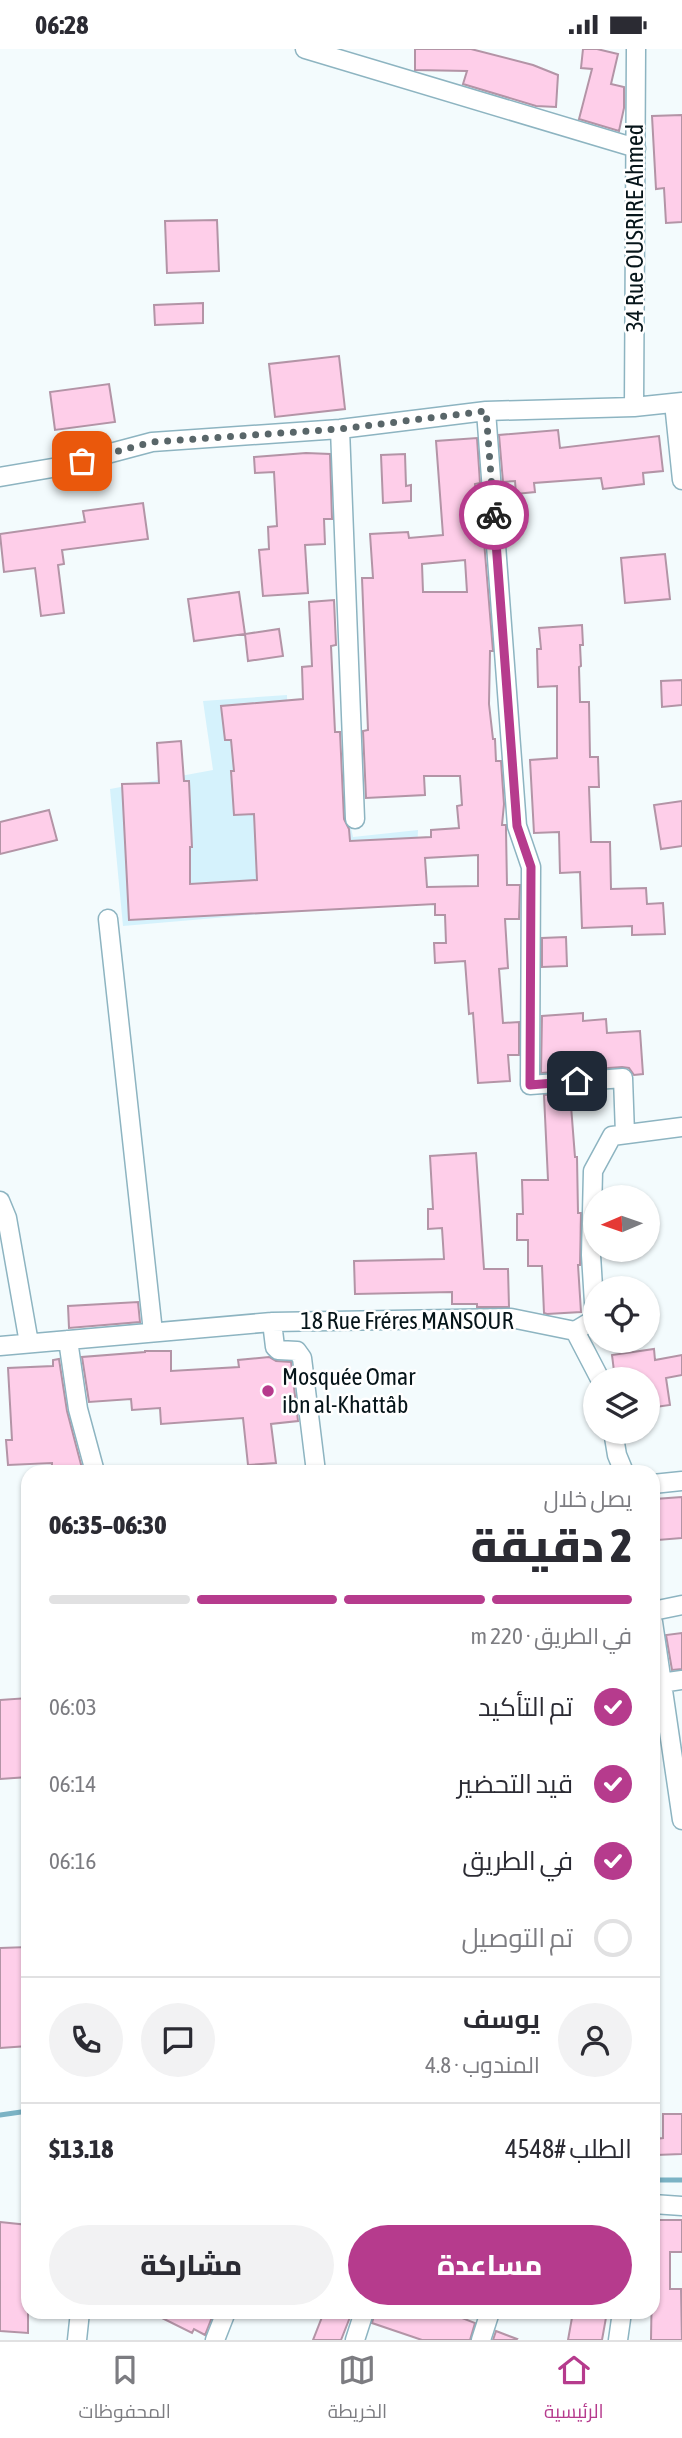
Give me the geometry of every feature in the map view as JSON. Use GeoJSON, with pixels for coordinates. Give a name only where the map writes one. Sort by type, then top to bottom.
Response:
{"type":"FeatureCollection","features":[{"type":"Feature","properties":{"kind":"street"},"geometry":{"type":"LineString","coordinates":[[305,49],[636,148]]}},
{"type":"Feature","properties":{"kind":"street","name":"34 Rue OUSRIRE Ahmed"},"geometry":{"type":"LineString","coordinates":[[634,407],[636,49]]}},
{"type":"Feature","properties":{"kind":"street"},"geometry":{"type":"LineString","coordinates":[[0,477],[58,467],[152,442],[340,429],[486,411],[634,407],[678,402],[682,480]]}},
{"type":"Feature","properties":{"kind":"street"},"geometry":{"type":"LineString","coordinates":[[486,411],[517,826],[531,867],[530,1085],[623,1078],[625,1135]]}},
{"type":"Feature","properties":{"kind":"street"},"geometry":{"type":"LineString","coordinates":[[340,429],[355,819]]}},
{"type":"Feature","properties":{"kind":"street"},"geometry":{"type":"LineString","coordinates":[[108,919],[153,1332]]}},
{"type":"Feature","properties":{"kind":"street"},"geometry":{"type":"LineString","coordinates":[[594,1367],[575,1331],[595,1319],[591,1255],[593,1171],[612,1136],[682,1127]]}},
{"type":"Feature","properties":{"kind":"street"},"geometry":{"type":"LineString","coordinates":[[0,1201],[7,1218],[29,1343]]}},
{"type":"Feature","properties":{"kind":"street","name":"18 Rue Fréres MANSOUR"},"geometry":{"type":"LineString","coordinates":[[0,1346],[272,1322],[511,1318],[575,1331]]}},
{"type":"Feature","properties":{"kind":"street"},"geometry":{"type":"LineString","coordinates":[[272,1322],[275,1347],[278,1350],[297,1351],[302,1358],[315,1465]]}},
{"type":"Feature","properties":{"kind":"street"},"geometry":{"type":"LineString","coordinates":[[68,1340],[78,1409],[93,1465]]}},
{"type":"Feature","properties":{"kind":"street"},"geometry":{"type":"LineString","coordinates":[[615,1444],[621,1465]]}},
{"type":"Feature","properties":{"kind":"street"},"geometry":{"type":"LineString","coordinates":[[660,1483],[682,1481]]}},
{"type":"Feature","properties":{"kind":"street"},"geometry":{"type":"LineString","coordinates":[[660,1610],[682,1605]]}},
{"type":"Feature","properties":{"kind":"street"},"geometry":{"type":"LineString","coordinates":[[660,1669],[677,1748],[682,1820]]}},
{"type":"Feature","properties":{"kind":"street"},"geometry":{"type":"LineString","coordinates":[[662,1683],[682,1680]]}},
{"type":"Feature","properties":{"kind":"street"},"geometry":{"type":"LineString","coordinates":[[660,2204],[682,2206]]}},
{"type":"Feature","properties":{"kind":"street"},"geometry":{"type":"LineString","coordinates":[[77,2340],[79,2319]]}},
{"type":"Feature","properties":{"kind":"street"},"geometry":{"type":"LineString","coordinates":[[215,2340],[223,2319]]}},
{"type":"Feature","properties":{"kind":"street"},"geometry":{"type":"LineString","coordinates":[[355,2340],[362,2319]]}},
{"type":"Feature","properties":{"kind":"street"},"geometry":{"type":"LineString","coordinates":[[481,2340],[488,2319]]}},
{"type":"Feature","properties":{"kind":"street"},"geometry":{"type":"LineString","coordinates":[[618,2340],[621,2319]]}},
{"type":"Feature","properties":{"kind":"shaded area"},"geometry":{"type":"Polygon","coordinates":[[[287,695],[290,806],[345,799],[353,837],[418,830],[415,901],[123,926],[110,789],[213,770],[203,701],[287,695]]]}},
{"type":"Feature","properties":{"kind":"building"},"geometry":{"type":"Polygon","coordinates":[[[415,49],[471,49],[533,65],[558,75],[556,107],[536,106],[463,84],[467,71],[415,70],[415,49]]]}},
{"type":"Feature","properties":{"kind":"building"},"geometry":{"type":"Polygon","coordinates":[[[583,49],[618,54],[611,84],[624,87],[624,108],[619,131],[579,119],[592,69],[581,68],[583,49]]]}},
{"type":"Feature","properties":{"kind":"building"},"geometry":{"type":"Polygon","coordinates":[[[682,115],[682,222],[666,223],[664,188],[656,189],[652,116],[682,115]]]}},
{"type":"Feature","properties":{"kind":"building"},"geometry":{"type":"Polygon","coordinates":[[[217,220],[219,271],[167,273],[165,221],[217,220]]]}},
{"type":"Feature","properties":{"kind":"building"},"geometry":{"type":"Polygon","coordinates":[[[203,303],[203,323],[155,325],[154,305],[203,303]]]}},
{"type":"Feature","properties":{"kind":"building"},"geometry":{"type":"Polygon","coordinates":[[[339,356],[345,409],[275,417],[269,364],[339,356]]]}},
{"type":"Feature","properties":{"kind":"building"},"geometry":{"type":"Polygon","coordinates":[[[109,384],[115,422],[55,430],[50,392],[109,384]]]}},
{"type":"Feature","properties":{"kind":"building"},"geometry":{"type":"Polygon","coordinates":[[[558,430],[560,448],[659,436],[663,471],[643,473],[644,484],[603,489],[601,478],[534,483],[535,492],[516,494],[515,481],[503,482],[499,435],[558,430]]]}},
{"type":"Feature","properties":{"kind":"building"},"geometry":{"type":"Polygon","coordinates":[[[477,438],[480,483],[475,484],[477,505],[472,506],[476,542],[484,541],[493,651],[490,651],[489,704],[496,761],[501,761],[507,885],[520,885],[519,919],[505,919],[508,968],[499,969],[503,1023],[519,1022],[519,1055],[508,1055],[510,1081],[478,1083],[473,1013],[469,1014],[465,961],[435,963],[434,943],[446,943],[445,915],[435,915],[435,904],[129,920],[122,784],[159,783],[157,743],[181,741],[184,781],[189,781],[192,847],[190,884],[257,880],[254,814],[234,815],[231,740],[225,740],[221,706],[303,699],[302,667],[312,666],[309,602],[334,600],[336,645],[331,646],[335,732],[340,732],[344,819],[349,829],[350,841],[431,837],[431,830],[459,828],[457,806],[462,805],[460,776],[424,776],[425,795],[366,798],[363,731],[368,730],[362,578],[373,578],[370,534],[408,532],[409,538],[443,535],[436,441],[477,438]],[[465,560],[422,564],[423,592],[467,592],[465,560]],[[478,855],[425,858],[427,887],[478,886],[478,855]]]}},
{"type":"Feature","properties":{"kind":"building"},"geometry":{"type":"Polygon","coordinates":[[[330,454],[332,519],[324,519],[325,544],[305,545],[308,593],[263,596],[259,550],[269,549],[268,527],[277,526],[274,472],[255,473],[254,457],[330,454]]]}},
{"type":"Feature","properties":{"kind":"building"},"geometry":{"type":"Polygon","coordinates":[[[405,454],[406,486],[411,485],[411,501],[383,503],[381,455],[405,454]]]}},
{"type":"Feature","properties":{"kind":"building"},"geometry":{"type":"Polygon","coordinates":[[[143,503],[148,539],[62,550],[64,564],[58,565],[64,613],[41,616],[35,568],[4,572],[0,534],[85,522],[83,511],[143,503]]]}},
{"type":"Feature","properties":{"kind":"building"},"geometry":{"type":"Polygon","coordinates":[[[665,554],[670,599],[625,603],[621,558],[665,554]]]}},
{"type":"Feature","properties":{"kind":"building"},"geometry":{"type":"Polygon","coordinates":[[[239,592],[245,634],[194,641],[188,599],[239,592]]]}},
{"type":"Feature","properties":{"kind":"building"},"geometry":{"type":"Polygon","coordinates":[[[582,625],[580,702],[589,702],[590,757],[598,757],[599,787],[589,787],[591,842],[610,842],[611,889],[646,888],[647,904],[663,903],[665,934],[632,935],[632,926],[582,928],[580,872],[560,873],[559,832],[534,833],[530,760],[557,758],[557,686],[538,687],[537,649],[541,649],[539,628],[582,625]]]}},
{"type":"Feature","properties":{"kind":"building"},"geometry":{"type":"Polygon","coordinates":[[[279,629],[283,656],[248,661],[245,634],[279,629]]]}},
{"type":"Feature","properties":{"kind":"building"},"geometry":{"type":"Polygon","coordinates":[[[682,680],[682,705],[662,707],[661,681],[682,680]]]}},
{"type":"Feature","properties":{"kind":"building"},"geometry":{"type":"Polygon","coordinates":[[[682,801],[682,846],[661,849],[654,805],[682,801]]]}},
{"type":"Feature","properties":{"kind":"building"},"geometry":{"type":"Polygon","coordinates":[[[49,810],[57,840],[0,854],[0,822],[49,810]]]}},
{"type":"Feature","properties":{"kind":"building"},"geometry":{"type":"Polygon","coordinates":[[[566,937],[567,966],[542,967],[542,938],[566,937]]]}},
{"type":"Feature","properties":{"kind":"building"},"geometry":{"type":"Polygon","coordinates":[[[583,1013],[583,1021],[606,1019],[607,1033],[640,1031],[643,1074],[634,1075],[629,1068],[622,1067],[541,1073],[542,1016],[583,1013]]]}},
{"type":"Feature","properties":{"kind":"building"},"geometry":{"type":"Polygon","coordinates":[[[570,1093],[577,1157],[578,1213],[581,1213],[578,1265],[581,1312],[547,1314],[544,1313],[542,1266],[528,1266],[528,1240],[517,1240],[517,1214],[523,1214],[522,1180],[548,1180],[544,1095],[570,1093]]]}},
{"type":"Feature","properties":{"kind":"building"},"geometry":{"type":"Polygon","coordinates":[[[476,1153],[484,1269],[508,1269],[509,1307],[452,1304],[452,1292],[355,1294],[354,1261],[444,1259],[442,1228],[428,1229],[428,1209],[433,1209],[430,1156],[476,1153]]]}},
{"type":"Feature","properties":{"kind":"building"},"geometry":{"type":"Polygon","coordinates":[[[138,1302],[140,1322],[69,1328],[68,1306],[138,1302]]]}},
{"type":"Feature","properties":{"kind":"building"},"geometry":{"type":"Polygon","coordinates":[[[171,1351],[171,1371],[239,1367],[238,1360],[269,1357],[276,1361],[291,1362],[298,1421],[271,1424],[276,1463],[248,1465],[243,1418],[161,1424],[160,1408],[132,1410],[131,1399],[89,1402],[82,1357],[171,1351]]]}},
{"type":"Feature","properties":{"kind":"building"},"geometry":{"type":"Polygon","coordinates":[[[654,1353],[655,1360],[682,1355],[682,1375],[666,1378],[670,1405],[660,1406],[660,1367],[614,1367],[612,1355],[654,1353]]]}},
{"type":"Feature","properties":{"kind":"building"},"geometry":{"type":"Polygon","coordinates":[[[59,1359],[67,1411],[81,1465],[8,1465],[6,1440],[12,1440],[8,1368],[53,1366],[53,1360],[59,1359]]]}},
{"type":"Feature","properties":{"kind":"building"},"geometry":{"type":"Polygon","coordinates":[[[682,1497],[682,1538],[660,1540],[660,1499],[682,1497]]]}},
{"type":"Feature","properties":{"kind":"building"},"geometry":{"type":"Polygon","coordinates":[[[682,1633],[682,1669],[672,1670],[666,1635],[682,1633]]]}},
{"type":"Feature","properties":{"kind":"building"},"geometry":{"type":"Polygon","coordinates":[[[21,1698],[21,1778],[0,1779],[0,1700],[21,1698]]]}},
{"type":"Feature","properties":{"kind":"building"},"geometry":{"type":"Polygon","coordinates":[[[21,1947],[21,2046],[0,2048],[0,1948],[21,1947]]]}},
{"type":"Feature","properties":{"kind":"building"},"geometry":{"type":"Polygon","coordinates":[[[663,2114],[682,2114],[682,2154],[660,2155],[660,2138],[663,2138],[663,2114]]]}},
{"type":"Feature","properties":{"kind":"building"},"geometry":{"type":"Polygon","coordinates":[[[660,2220],[682,2220],[682,2252],[670,2252],[670,2289],[681,2289],[682,2340],[651,2340],[651,2319],[660,2319],[660,2220]]]}},
{"type":"Feature","properties":{"kind":"building"},"geometry":{"type":"Polygon","coordinates":[[[0,2222],[21,2224],[21,2319],[28,2319],[28,2333],[0,2331],[0,2222]]]}},
{"type":"Feature","properties":{"kind":"building"},"geometry":{"type":"Polygon","coordinates":[[[164,2319],[211,2319],[205,2335],[194,2329],[192,2333],[164,2319]]]}},
{"type":"Feature","properties":{"kind":"building"},"geometry":{"type":"Polygon","coordinates":[[[321,2319],[349,2319],[341,2340],[313,2340],[321,2319]]]}},
{"type":"Feature","properties":{"kind":"building"},"geometry":{"type":"Polygon","coordinates":[[[373,2319],[465,2319],[475,2323],[470,2340],[422,2340],[372,2323],[373,2319]]]}},
{"type":"Feature","properties":{"kind":"building"},"geometry":{"type":"Polygon","coordinates":[[[572,2319],[606,2319],[602,2340],[568,2340],[572,2319]]]}},
{"type":"Feature","properties":{"kind":"building"},"geometry":{"type":"Polygon","coordinates":[[[496,2331],[517,2339],[493,2340],[496,2331]]]}},
{"type":"Feature","properties":{"kind":"waterway"},"geometry":{"type":"LineString","coordinates":[[0,2115],[21,2112]]}},
{"type":"Feature","properties":{"kind":"waterway"},"geometry":{"type":"LineString","coordinates":[[660,2180],[682,2180]]}},
{"type":"Feature","properties":{"kind":"way so far"},"geometry":{"type":"LineString","coordinates":[[82,461],[152,442],[340,429],[486,411],[494,515]]}},
{"type":"Feature","properties":{"kind":"place","name":"Mosquée Omar ibn al-Khattâb"},"geometry":{"type":"Point","coordinates":[268,1391]}},
{"type":"Feature","properties":{"kind":"route"},"geometry":{"type":"LineString","coordinates":[[494,515],[517,826],[531,867],[530,1085],[577,1081]]}}]}
